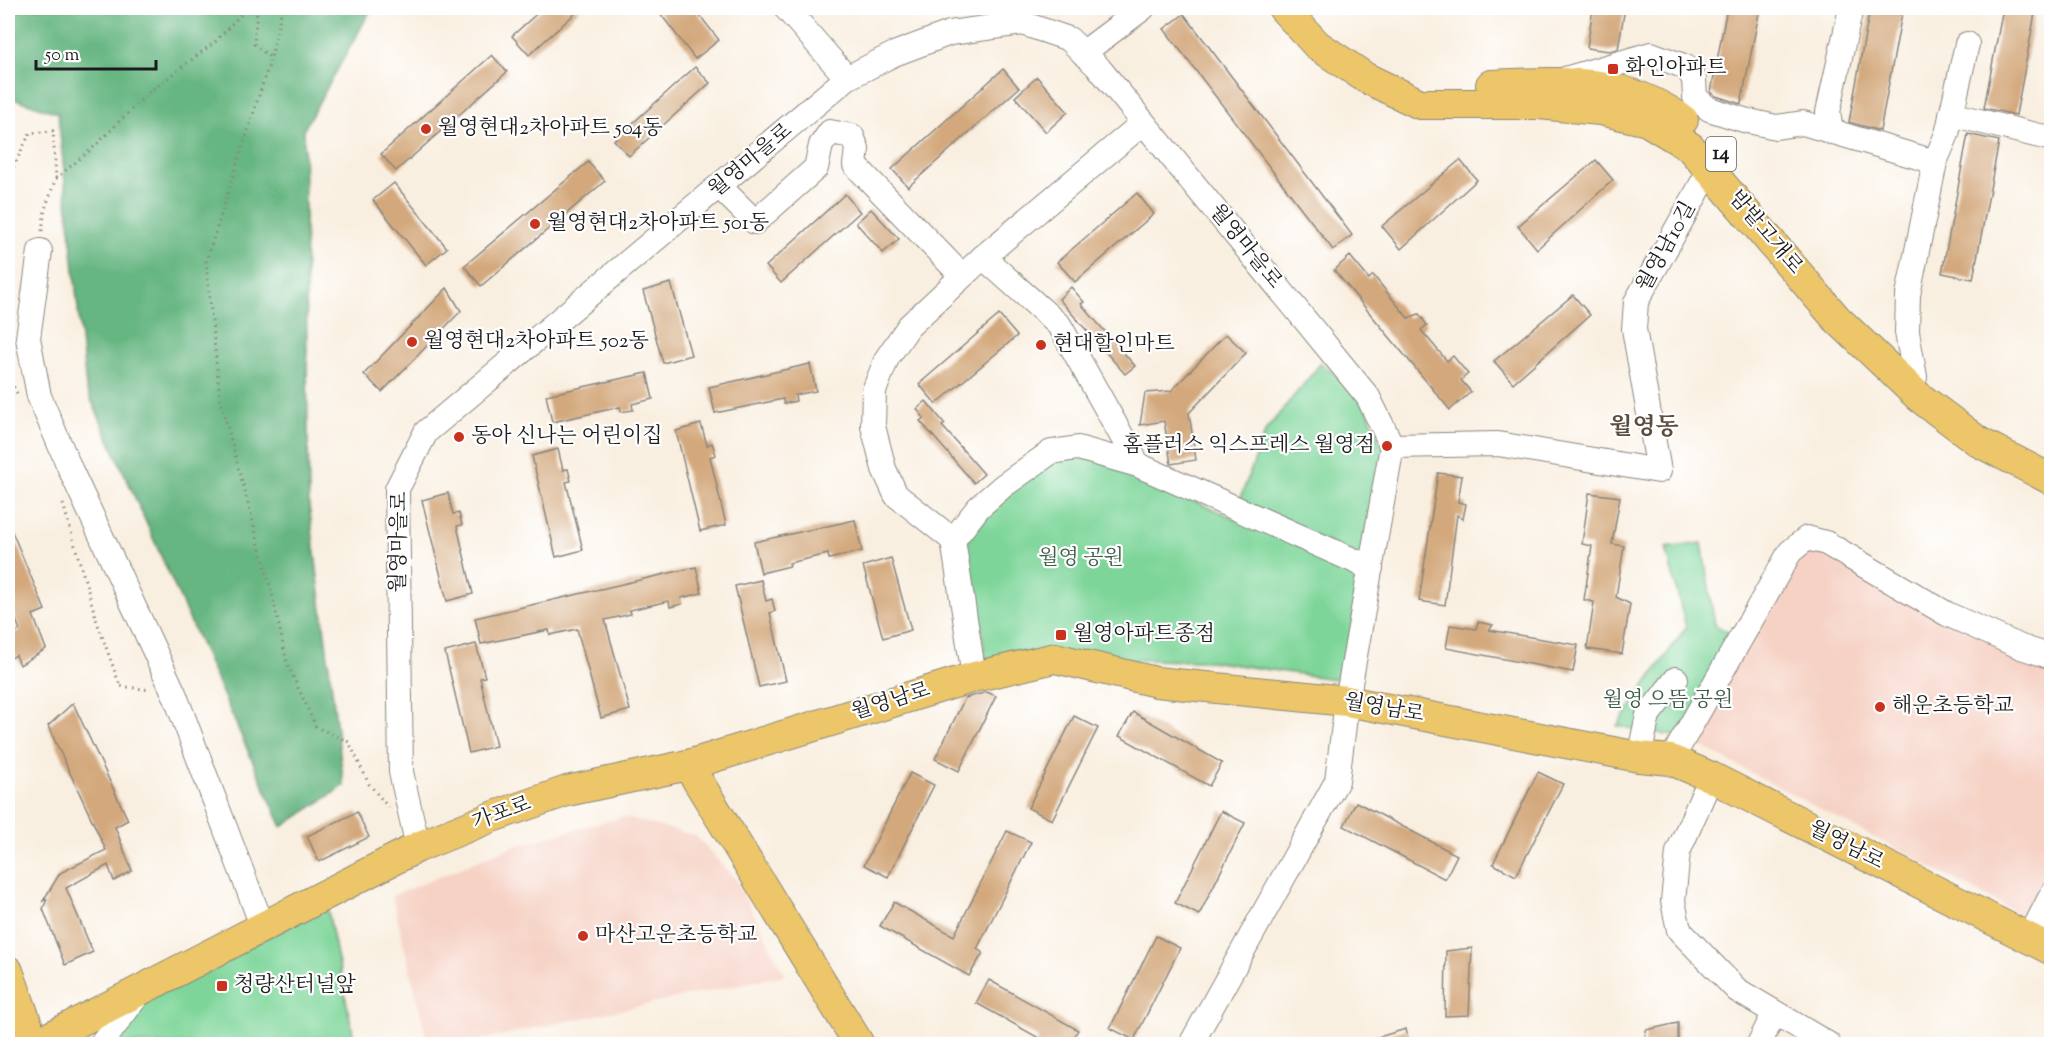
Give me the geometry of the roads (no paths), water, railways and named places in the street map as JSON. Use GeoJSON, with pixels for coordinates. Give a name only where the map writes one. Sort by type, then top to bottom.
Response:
{"type":"FeatureCollection","features":[{"type":"Feature","properties":{"kind":"main road","name":"밤밭고개로"},"geometry":{"type":"LineString","coordinates":[[1283,8],[1317,45],[1366,78],[1420,104],[1539,104],[1600,110],[1647,120],[1690,147],[1836,318],[1919,397],[1979,442],[2052,480]]}},
{"type":"Feature","properties":{"kind":"main road","name":"밤밭고개로"},"geometry":{"type":"LineString","coordinates":[[1308,8],[1373,69],[1397,81],[1448,87],[1558,81],[1599,84],[1637,94],[1673,112],[1699,131],[1852,310],[1915,377],[1941,401],[1994,438],[2052,471]]}},
{"type":"Feature","properties":{"kind":"main road","name":"월영남로"},"geometry":{"type":"LineString","coordinates":[[688,765],[974,677],[1054,658],[1156,682],[1347,701],[1639,757],[1671,760],[1711,777],[2040,945]]}},
{"type":"Feature","properties":{"kind":"main road","name":"가포로"},"geometry":{"type":"LineString","coordinates":[[35,1044],[418,847],[567,791],[688,765]]}},
{"type":"Feature","properties":{"kind":"main road"},"geometry":{"type":"LineString","coordinates":[[688,765],[859,1044]]}},
{"type":"Feature","properties":{"kind":"main road"},"geometry":{"type":"LineString","coordinates":[[8,971],[35,1044]]}},
{"type":"Feature","properties":{"kind":"main road"},"geometry":{"type":"LineString","coordinates":[[8,996],[35,1044]]}},
{"type":"Feature","properties":{"kind":"street"},"geometry":{"type":"LineString","coordinates":[[786,8],[847,78]]}},
{"type":"Feature","properties":{"kind":"street"},"geometry":{"type":"LineString","coordinates":[[1083,53],[1143,8]]}},
{"type":"Feature","properties":{"kind":"street"},"geometry":{"type":"LineString","coordinates":[[1831,132],[1828,112],[1851,8]]}},
{"type":"Feature","properties":{"kind":"street","name":"월영마을로"},"geometry":{"type":"LineString","coordinates":[[418,847],[401,772],[397,489],[426,432],[847,78],[894,54],[950,33],[1022,23],[1069,39],[1143,123],[1368,397],[1392,446]]}},
{"type":"Feature","properties":{"kind":"street"},"geometry":{"type":"LineString","coordinates":[[1915,377],[1907,332],[1908,295],[1935,162],[1947,134],[1967,44]]}},
{"type":"Feature","properties":{"kind":"street"},"geometry":{"type":"LineString","coordinates":[[1558,81],[1651,54],[1686,67],[1694,79],[1695,98],[1709,108],[1776,127],[1803,123],[1935,162]]}},
{"type":"Feature","properties":{"kind":"street"},"geometry":{"type":"LineString","coordinates":[[1952,114],[2052,139]]}},
{"type":"Feature","properties":{"kind":"street"},"geometry":{"type":"LineString","coordinates":[[974,677],[953,540],[896,495],[884,469],[873,426],[874,391],[887,358],[909,326],[983,257],[1143,123]]}},
{"type":"Feature","properties":{"kind":"street"},"geometry":{"type":"LineString","coordinates":[[720,187],[755,222],[816,168],[821,145],[830,132],[852,136],[857,149],[855,165],[962,276]]}},
{"type":"Feature","properties":{"kind":"street","name":"월영남10길"},"geometry":{"type":"LineString","coordinates":[[1392,446],[1498,444],[1659,471],[1634,329],[1636,302],[1710,169]]}},
{"type":"Feature","properties":{"kind":"street"},"geometry":{"type":"LineString","coordinates":[[39,251],[28,338],[39,396],[71,471],[174,693],[263,928]]}},
{"type":"Feature","properties":{"kind":"street"},"geometry":{"type":"LineString","coordinates":[[983,257],[1060,326],[1138,465]]}},
{"type":"Feature","properties":{"kind":"street"},"geometry":{"type":"LineString","coordinates":[[1191,1044],[1337,781],[1347,701],[1392,446]]}},
{"type":"Feature","properties":{"kind":"street"},"geometry":{"type":"LineString","coordinates":[[953,540],[978,508],[1051,452],[1078,448],[1138,465],[1371,568]]}},
{"type":"Feature","properties":{"kind":"street"},"geometry":{"type":"LineString","coordinates":[[1671,760],[1790,552],[1807,538],[1826,543],[1854,558],[1947,614],[2021,647],[2052,657]]}},
{"type":"Feature","properties":{"kind":"street"},"geometry":{"type":"LineString","coordinates":[[1639,757],[1648,715],[1676,679]]}},
{"type":"Feature","properties":{"kind":"street"},"geometry":{"type":"LineString","coordinates":[[1711,777],[1678,852],[1673,901],[1678,930],[1737,990],[1828,1044]]}},
{"type":"Feature","properties":{"kind":"street"},"geometry":{"type":"LineString","coordinates":[[2040,945],[2052,894]]}},
{"type":"Feature","properties":{"kind":"street"},"geometry":{"type":"LineString","coordinates":[[101,1044],[140,992]]}},
{"type":"Feature","properties":{"kind":"street"},"geometry":{"type":"LineString","coordinates":[[1759,1044],[1774,1014]]}},
{"type":"Feature","properties":{"kind":"place","name":"화인아파트"},"geometry":{"type":"Point","coordinates":[1613,69]}},
{"type":"Feature","properties":{"kind":"place","name":"월영현대2차아파트 504동"},"geometry":{"type":"Point","coordinates":[426,129]}},
{"type":"Feature","properties":{"kind":"place","name":"월영현대2차아파트 501동"},"geometry":{"type":"Point","coordinates":[535,224]}},
{"type":"Feature","properties":{"kind":"place","name":"월영현대2차아파트 502동"},"geometry":{"type":"Point","coordinates":[412,342]}},
{"type":"Feature","properties":{"kind":"place","name":"현대할인마트"},"geometry":{"type":"Point","coordinates":[1041,345]}},
{"type":"Feature","properties":{"kind":"place","name":"동아 신나는 어린이집"},"geometry":{"type":"Point","coordinates":[459,437]}},
{"type":"Feature","properties":{"kind":"place","name":"홈플러스 익스프레스 월영점"},"geometry":{"type":"Point","coordinates":[1387,446]}},
{"type":"Feature","properties":{"kind":"place","name":"월영아파트종점"},"geometry":{"type":"Point","coordinates":[1061,635]}},
{"type":"Feature","properties":{"kind":"place","name":"해운초등학교"},"geometry":{"type":"Point","coordinates":[1880,707]}},
{"type":"Feature","properties":{"kind":"place","name":"마산고운초등학교"},"geometry":{"type":"Point","coordinates":[583,936]}},
{"type":"Feature","properties":{"kind":"place","name":"청량산터널앞"},"geometry":{"type":"Point","coordinates":[222,986]}},
{"type":"Feature","properties":{"kind":"district","name":"월영동"},"geometry":{"type":"Point","coordinates":[1644,428]}},
{"type":"Feature","properties":{"kind":"park label","name":"월영 공원"},"geometry":{"type":"Point","coordinates":[1081,559]}},
{"type":"Feature","properties":{"kind":"park label","name":"월영 으뜸 공원"},"geometry":{"type":"Point","coordinates":[1668,701]}}]}
